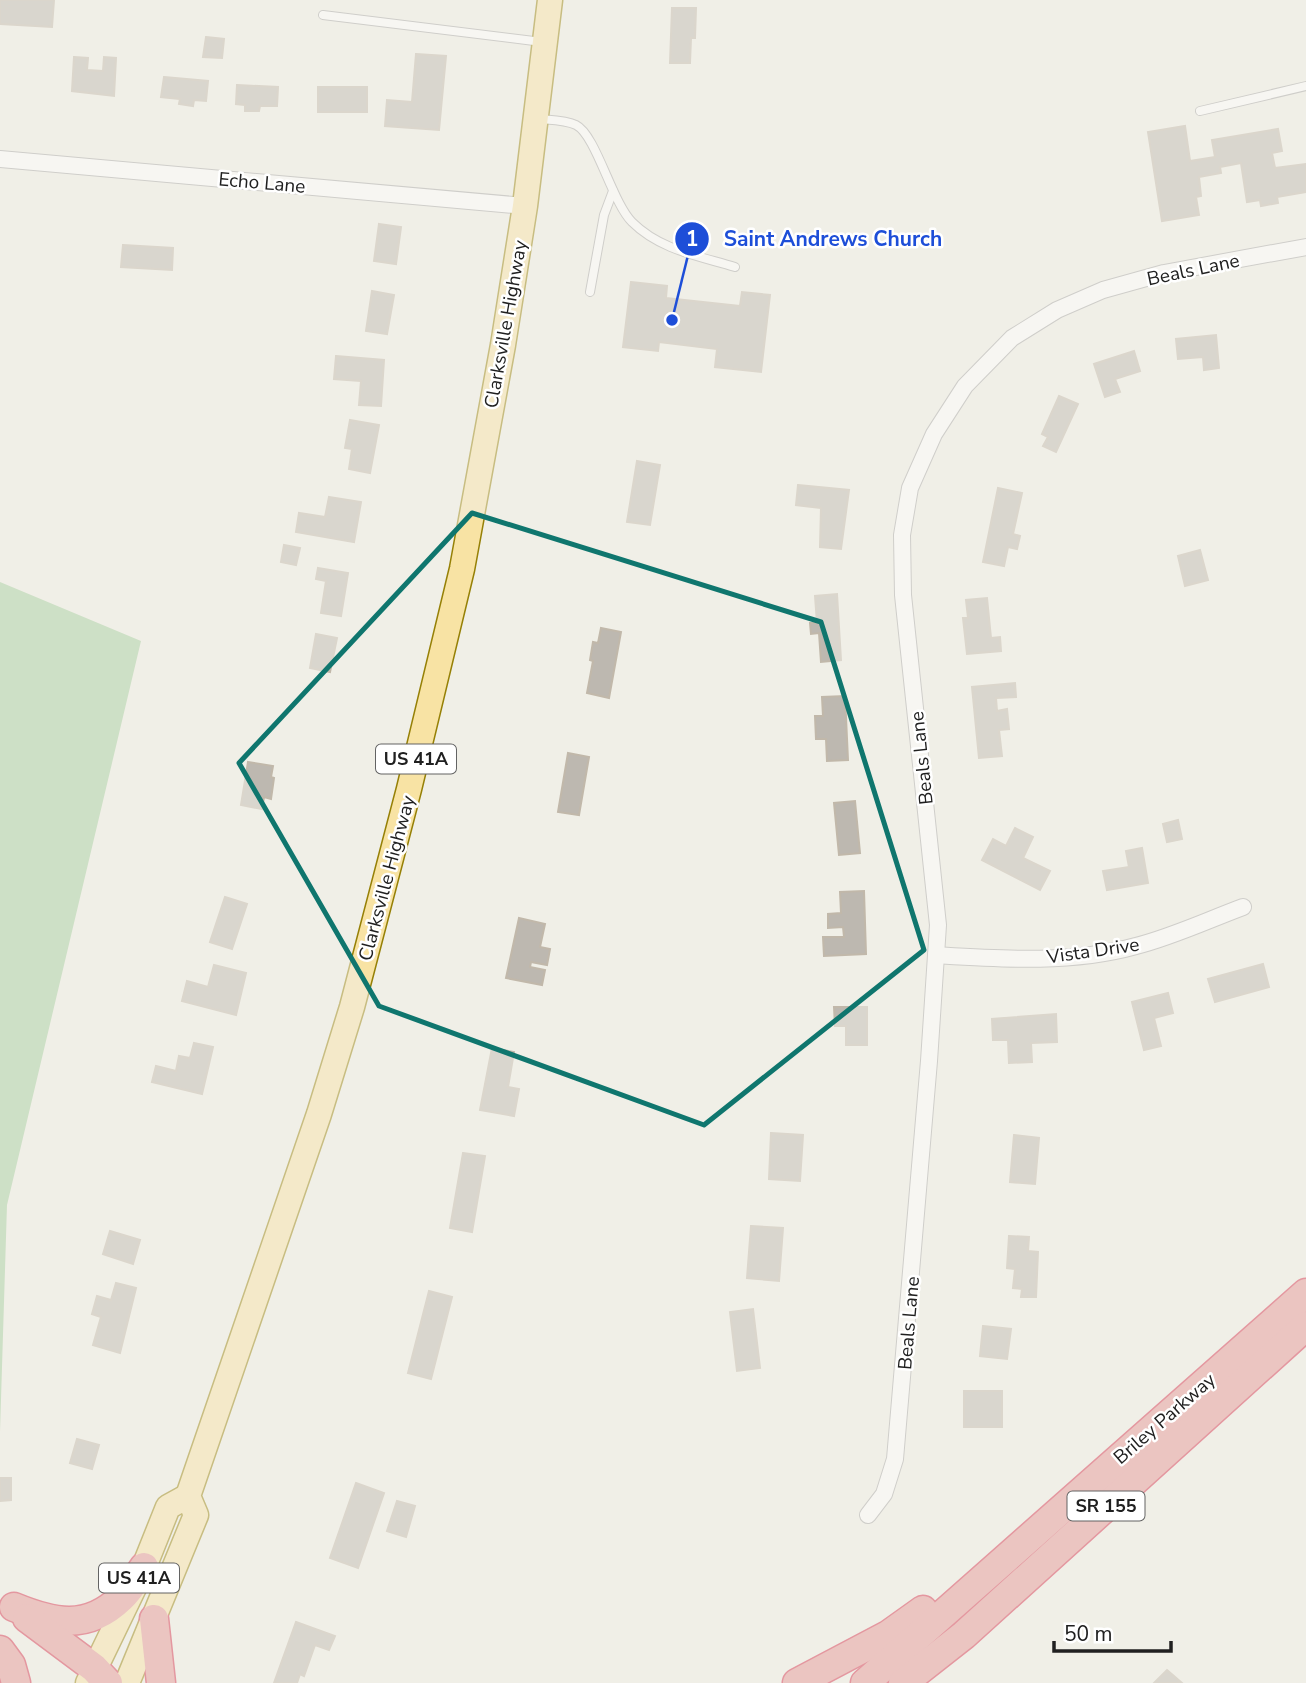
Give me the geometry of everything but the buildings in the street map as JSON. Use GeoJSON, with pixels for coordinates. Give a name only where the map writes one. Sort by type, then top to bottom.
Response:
{"type":"FeatureCollection","features":[{"type":"Feature","properties":{"kind":"highway","name":"Briley Parkway"},"geometry":{"type":"LineString","coordinates":[[864,1683],[1306,1293]]}},
{"type":"Feature","properties":{"kind":"highway","name":"Briley Parkway"},"geometry":{"type":"LineString","coordinates":[[902,1683],[964,1635],[1306,1326]]}},
{"type":"Feature","properties":{"kind":"highway"},"geometry":{"type":"LineString","coordinates":[[797,1683],[888,1635],[1029,1536]]}},
{"type":"Feature","properties":{"kind":"highway"},"geometry":{"type":"LineString","coordinates":[[7,1603],[41,1618],[68,1622],[95,1617],[121,1598],[144,1567]]}},
{"type":"Feature","properties":{"kind":"highway"},"geometry":{"type":"LineString","coordinates":[[7,1603],[97,1678]]}},
{"type":"Feature","properties":{"kind":"highway"},"geometry":{"type":"LineString","coordinates":[[155,1619],[161,1683]]}},
{"type":"Feature","properties":{"kind":"highway"},"geometry":{"type":"LineString","coordinates":[[0,1650],[11,1665],[16,1683]]}},
{"type":"Feature","properties":{"kind":"main road","name":"Clarksville Highway"},"geometry":{"type":"LineString","coordinates":[[127,1683],[196,1514],[188,1496],[319,1114],[352,1007],[393,854],[462,569],[525,206],[550,0]]}},
{"type":"Feature","properties":{"kind":"main road","name":"US 41A"},"geometry":{"type":"LineString","coordinates":[[97,1678],[168,1507],[188,1496]]}},
{"type":"Feature","properties":{"kind":"street","name":"Echo Lane"},"geometry":{"type":"LineString","coordinates":[[0,159],[525,206]]}},
{"type":"Feature","properties":{"kind":"street","name":"Beals Lane"},"geometry":{"type":"LineString","coordinates":[[868,1515],[884,1494],[895,1459],[938,925],[903,595],[902,534],[910,488],[934,434],[965,386],[1012,338],[1057,310],[1103,290],[1164,273],[1306,247]]}},
{"type":"Feature","properties":{"kind":"street","name":"Vista Drive"},"geometry":{"type":"LineString","coordinates":[[936,955],[996,958],[1078,956],[1136,947],[1243,907]]}},
{"type":"Feature","properties":{"kind":"lane"},"geometry":{"type":"LineString","coordinates":[[323,15],[545,42]]}},
{"type":"Feature","properties":{"kind":"lane"},"geometry":{"type":"LineString","coordinates":[[1200,111],[1306,86]]}},
{"type":"Feature","properties":{"kind":"lane"},"geometry":{"type":"LineString","coordinates":[[536,118],[576,125],[587,135],[630,220],[663,245],[735,267]]}},
{"type":"Feature","properties":{"kind":"lane"},"geometry":{"type":"LineString","coordinates":[[590,292],[604,215],[613,191]]}},
{"type":"Feature","properties":{"kind":"highlighted area"},"geometry":{"type":"Polygon","coordinates":[[[472,513],[821,622],[924,950],[704,1125],[379,1006],[239,763],[472,513]]]}},
{"type":"Feature","properties":{"kind":"green space"},"geometry":{"type":"Polygon","coordinates":[[[0,582],[141,641],[7,1205],[0,1432],[0,582]]]}},
{"type":"Feature","properties":{"kind":"place","name":"Saint Andrews Church"},"geometry":{"type":"Point","coordinates":[672,320]}}]}
